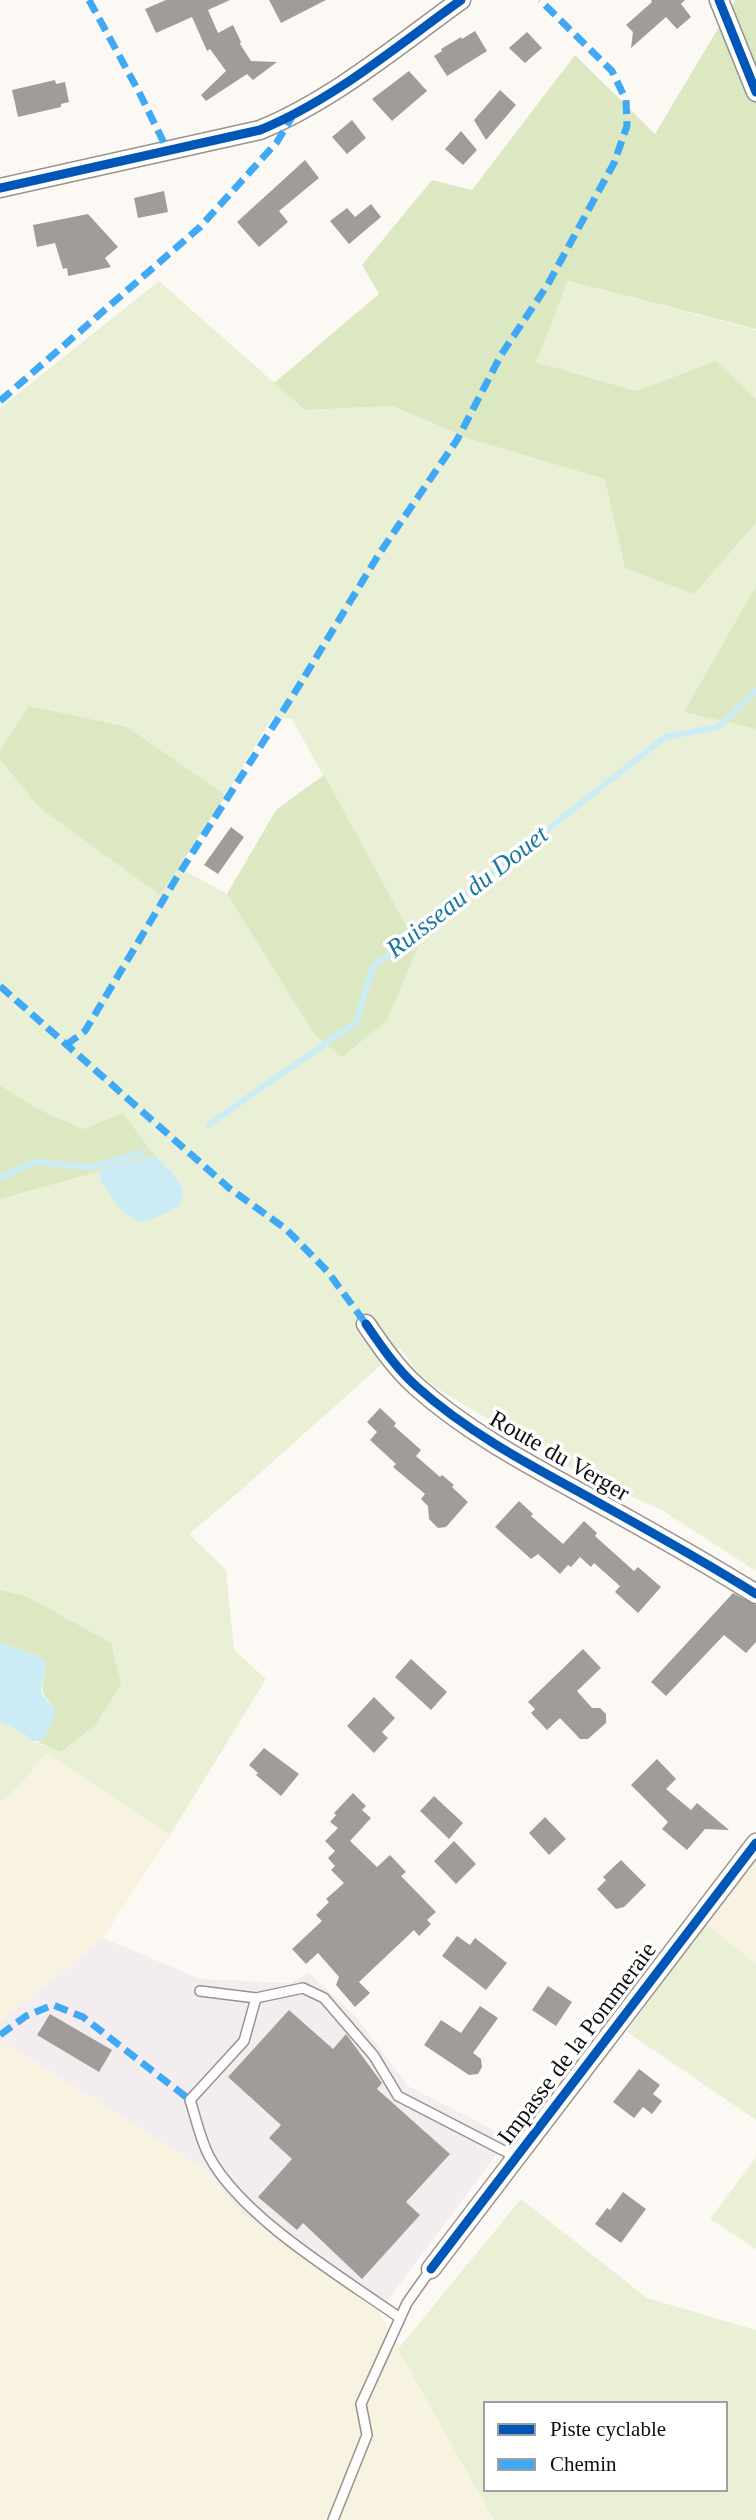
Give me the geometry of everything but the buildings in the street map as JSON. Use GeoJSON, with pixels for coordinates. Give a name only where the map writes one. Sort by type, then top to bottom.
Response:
{"type":"FeatureCollection","features":[{"type":"Feature","properties":{"kind":"street"},"geometry":{"type":"LineString","coordinates":[[0,188],[260,130],[292,117],[461,0]]}},
{"type":"Feature","properties":{"kind":"street"},"geometry":{"type":"LineString","coordinates":[[719,0],[756,92]]}},
{"type":"Feature","properties":{"kind":"street","name":"Route du Verger"},"geometry":{"type":"LineString","coordinates":[[366,1324],[388,1356],[415,1385],[457,1418],[528,1464],[707,1563],[756,1594]]}},
{"type":"Feature","properties":{"kind":"street","name":"Impasse de la Pommeraie"},"geometry":{"type":"LineString","coordinates":[[431,2269],[756,1843]]}},
{"type":"Feature","properties":{"kind":"lane"},"geometry":{"type":"LineString","coordinates":[[200,1991],[256,1998],[303,1988],[324,1997],[374,2056],[398,2096],[516,2157]]}},
{"type":"Feature","properties":{"kind":"lane"},"geometry":{"type":"LineString","coordinates":[[256,1998],[244,2040],[190,2100],[208,2155],[232,2187],[276,2230],[400,2318]]}},
{"type":"Feature","properties":{"kind":"lane"},"geometry":{"type":"LineString","coordinates":[[333,2520],[367,2435],[361,2404],[407,2303],[431,2269]]}},
{"type":"Feature","properties":{"kind":"shaded area"},"geometry":{"type":"Polygon","coordinates":[[[46,1752],[170,1835],[103,1938],[0,2022],[0,1803],[19,1786],[46,1752]]]}},
{"type":"Feature","properties":{"kind":"shaded area"},"geometry":{"type":"Polygon","coordinates":[[[756,1856],[756,1964],[705,1923],[756,1856]]]}},
{"type":"Feature","properties":{"kind":"shaded area"},"geometry":{"type":"Polygon","coordinates":[[[103,1938],[201,1979],[290,1983],[309,1973],[356,2017],[408,2086],[509,2138],[379,2312],[238,2211],[207,2171],[0,2040],[0,2022],[103,1938]]]}},
{"type":"Feature","properties":{"kind":"shaded area"},"geometry":{"type":"Polygon","coordinates":[[[0,2040],[207,2171],[238,2211],[379,2312],[494,2520],[0,2520],[0,2040]]]}},
{"type":"Feature","properties":{"kind":"green space"},"geometry":{"type":"Polygon","coordinates":[[[735,0],[756,0],[756,329],[568,281],[536,362],[636,391],[716,361],[756,399],[756,523],[694,594],[625,568],[605,479],[470,439],[392,406],[305,410],[274,383],[379,294],[362,265],[432,180],[472,190],[575,55],[655,134],[735,0]]]}},
{"type":"Feature","properties":{"kind":"green space"},"geometry":{"type":"Polygon","coordinates":[[[159,281],[305,410],[392,406],[470,439],[606,479],[694,594],[756,523],[756,586],[685,712],[756,729],[756,1571],[660,1509],[590,1480],[441,1391],[420,1375],[400,1348],[189,1534],[226,1570],[234,1650],[266,1679],[170,1835],[46,1753],[19,1786],[0,1803],[0,1721],[26,1735],[31,1741],[61,1752],[26,1596],[0,1590],[0,1199],[98,1172],[98,1177],[169,1169],[155,1156],[123,1113],[83,1129],[38,1109],[0,1085],[0,760],[40,808],[161,894],[178,867],[227,894],[314,1034],[418,947],[292,719],[272,718],[226,795],[127,727],[0,750],[0,408],[159,281]]]}},
{"type":"Feature","properties":{"kind":"green space"},"geometry":{"type":"Polygon","coordinates":[[[568,281],[756,330],[756,399],[716,361],[636,391],[536,362],[568,281]]]}},
{"type":"Feature","properties":{"kind":"green space"},"geometry":{"type":"Polygon","coordinates":[[[756,586],[756,729],[684,712],[756,586]]]}},
{"type":"Feature","properties":{"kind":"green space"},"geometry":{"type":"Polygon","coordinates":[[[29,706],[127,727],[226,795],[160,895],[40,808],[0,760],[0,750],[29,706]]]}},
{"type":"Feature","properties":{"kind":"green space"},"geometry":{"type":"Polygon","coordinates":[[[324,775],[418,947],[387,1020],[342,1057],[314,1034],[227,894],[276,810],[324,775]]]}},
{"type":"Feature","properties":{"kind":"green space"},"geometry":{"type":"Polygon","coordinates":[[[0,1085],[38,1109],[83,1129],[123,1113],[155,1156],[105,1166],[98,1172],[0,1199],[0,1085]]]}},
{"type":"Feature","properties":{"kind":"green space"},"geometry":{"type":"Polygon","coordinates":[[[0,1590],[26,1596],[111,1643],[121,1684],[96,1724],[61,1752],[37,1742],[42,1741],[54,1707],[42,1690],[46,1662],[38,1656],[0,1643],[0,1590]]]}},
{"type":"Feature","properties":{"kind":"green space"},"geometry":{"type":"Polygon","coordinates":[[[705,1923],[756,1964],[756,2120],[627,2032],[705,1923]]]}},
{"type":"Feature","properties":{"kind":"green space"},"geometry":{"type":"Polygon","coordinates":[[[756,2157],[756,2249],[710,2219],[756,2157]]]}},
{"type":"Feature","properties":{"kind":"green space"},"geometry":{"type":"Polygon","coordinates":[[[521,2199],[647,2298],[756,2330],[756,2520],[494,2520],[398,2349],[521,2199]]]}},
{"type":"Feature","properties":{"kind":"water"},"geometry":{"type":"Polygon","coordinates":[[[155,1156],[175,1176],[183,1192],[183,1199],[168,1212],[150,1220],[138,1221],[114,1200],[98,1172],[105,1166],[155,1156]]]}},
{"type":"Feature","properties":{"kind":"water"},"geometry":{"type":"Polygon","coordinates":[[[0,1643],[38,1656],[46,1662],[42,1694],[56,1711],[49,1732],[42,1741],[31,1741],[26,1735],[0,1721],[0,1643]]]}},
{"type":"Feature","properties":{"kind":"waterway","name":"Ruisseau du Douet"},"geometry":{"type":"LineString","coordinates":[[208,1125],[356,1022],[373,967],[665,737],[718,727],[756,691]]}},
{"type":"Feature","properties":{"kind":"waterway","name":"Ruisseau du Douet"},"geometry":{"type":"LineString","coordinates":[[0,1178],[34,1162],[90,1167],[141,1153]]}},
{"type":"Feature","properties":{"kind":"marked path"},"geometry":{"type":"LineString","coordinates":[[89,0],[168,151]]}},
{"type":"Feature","properties":{"kind":"marked path"},"geometry":{"type":"LineString","coordinates":[[66,1045],[85,1031],[177,877],[379,554],[457,440],[501,355],[548,284],[614,163],[627,126],[626,100],[612,71],[540,0]]}},
{"type":"Feature","properties":{"kind":"marked path"},"geometry":{"type":"LineString","coordinates":[[0,401],[200,227],[277,142],[292,117]]}},
{"type":"Feature","properties":{"kind":"marked path"},"geometry":{"type":"LineString","coordinates":[[0,986],[229,1188],[286,1229],[328,1272],[366,1324]]}},
{"type":"Feature","properties":{"kind":"marked path"},"geometry":{"type":"LineString","coordinates":[[0,2035],[26,2016],[53,2005],[83,2017],[190,2100]]}},
{"type":"Feature","properties":{"kind":"cycle path"},"geometry":{"type":"LineString","coordinates":[[0,188],[260,130],[339,88],[461,0]]}},
{"type":"Feature","properties":{"kind":"cycle path"},"geometry":{"type":"LineString","coordinates":[[719,0],[756,92]]}},
{"type":"Feature","properties":{"kind":"cycle path"},"geometry":{"type":"LineString","coordinates":[[366,1324],[409,1379],[454,1417],[517,1457],[756,1594]]}},
{"type":"Feature","properties":{"kind":"cycle path"},"geometry":{"type":"LineString","coordinates":[[431,2269],[756,1843]]}}]}
